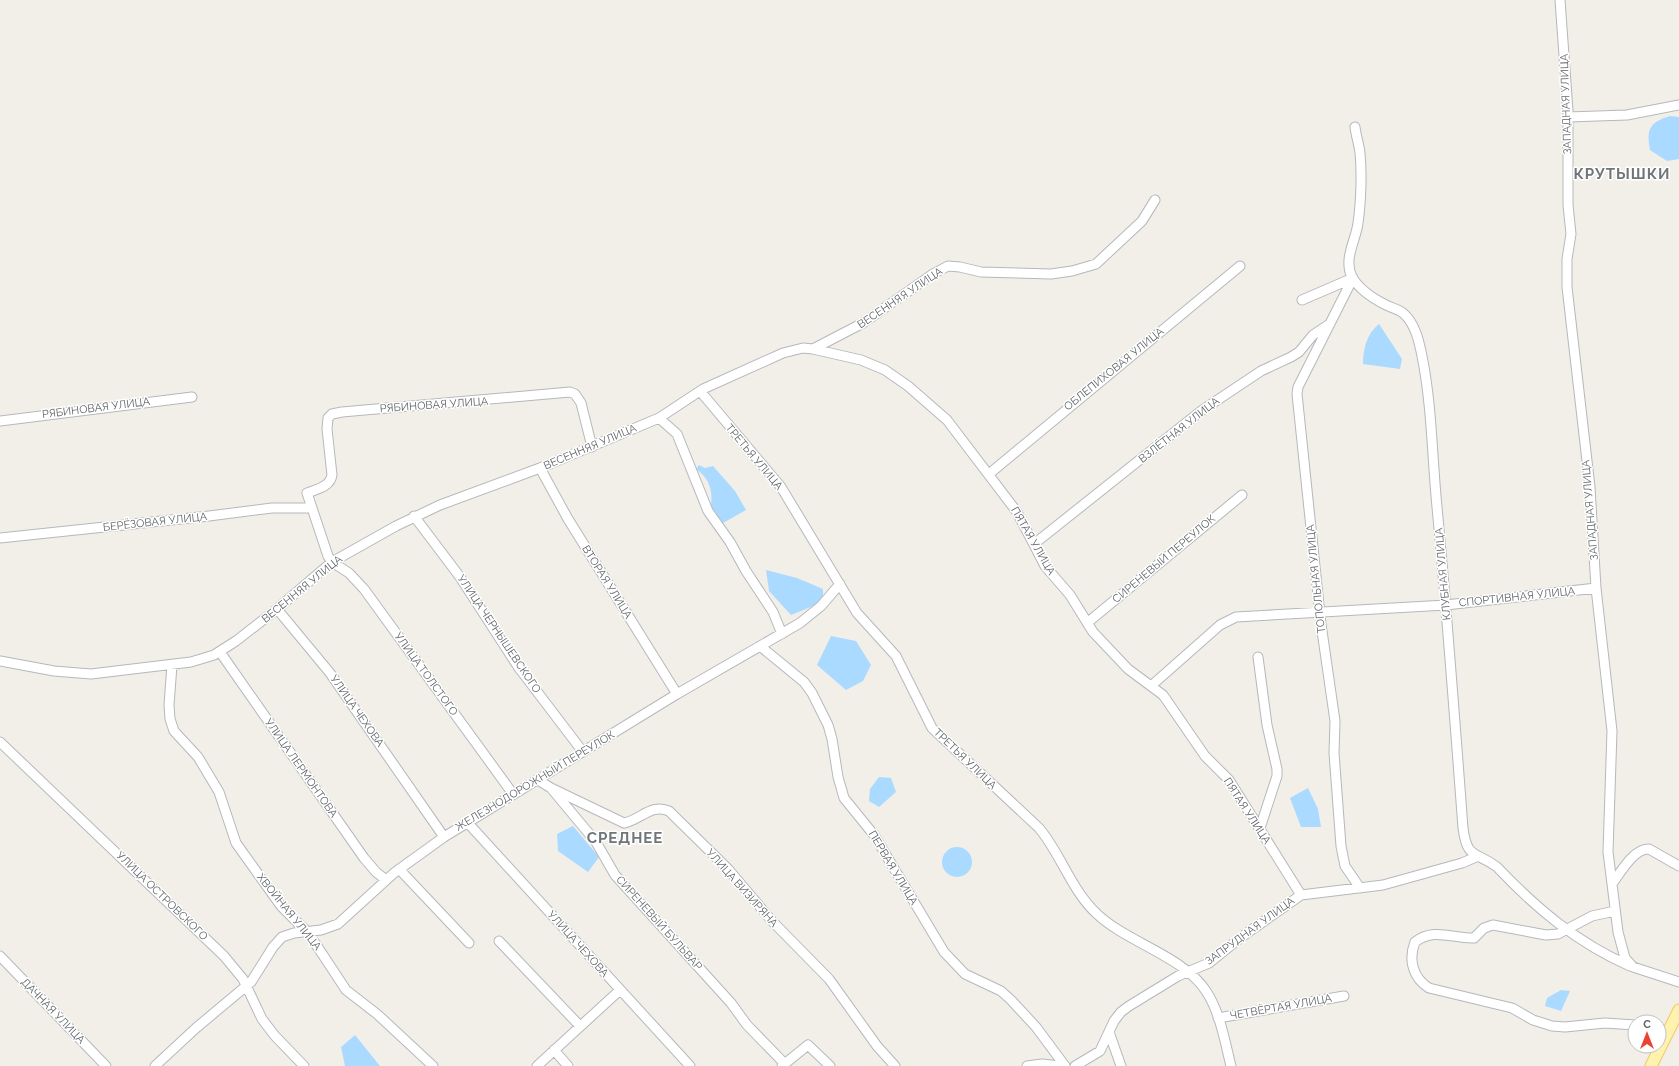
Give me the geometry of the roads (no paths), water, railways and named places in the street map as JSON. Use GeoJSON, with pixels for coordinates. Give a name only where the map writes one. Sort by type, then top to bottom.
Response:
{"type":"FeatureCollection","features":[{"type":"Feature","properties":{"kind":"main road"},"geometry":{"type":"LineString","coordinates":[[1667,1029],[1679,1010]]}},
{"type":"Feature","properties":{"kind":"main road"},"geometry":{"type":"LineString","coordinates":[[1651,1066],[1655,1054]]}},
{"type":"Feature","properties":{"kind":"street","name":"ЗАПАДНАЯ УЛИЦА"},"geometry":{"type":"LineString","coordinates":[[1560,0],[1568,118],[1568,205],[1570,234],[1567,259],[1567,287],[1591,501],[1596,588],[1612,731],[1608,841],[1615,911],[1622,951],[1632,967]]}},
{"type":"Feature","properties":{"kind":"street"},"geometry":{"type":"LineString","coordinates":[[1568,118],[1627,115],[1679,105]]}},
{"type":"Feature","properties":{"kind":"street"},"geometry":{"type":"LineString","coordinates":[[1302,300],[1353,278],[1349,262],[1359,221],[1360,167],[1360,153],[1355,127]]}},
{"type":"Feature","properties":{"kind":"street","name":"ВЕСЕННЯЯ УЛИЦА"},"geometry":{"type":"LineString","coordinates":[[0,661],[54,671],[91,674],[172,665],[202,659],[220,652],[278,609],[332,562],[372,538],[414,516],[465,495],[592,448],[659,418],[700,391],[783,353],[803,348],[813,349],[863,323],[948,266],[981,272],[1051,274],[1072,271],[1096,264],[1142,221],[1155,200]]}},
{"type":"Feature","properties":{"kind":"street","name":"ОБЛЕПИХОВАЯ УЛИЦА"},"geometry":{"type":"LineString","coordinates":[[989,474],[1240,266]]}},
{"type":"Feature","properties":{"kind":"street","name":"ТОПОЛЬНАЯ УЛИЦА"},"geometry":{"type":"LineString","coordinates":[[1353,278],[1298,387],[1297,394],[1320,613],[1335,721],[1334,753],[1341,846],[1345,866],[1360,888]]}},
{"type":"Feature","properties":{"kind":"street","name":"КЛУБНАЯ УЛИЦА"},"geometry":{"type":"LineString","coordinates":[[1353,278],[1378,301],[1406,316],[1416,333],[1420,344],[1433,442],[1463,832],[1467,846],[1476,857]]}},
{"type":"Feature","properties":{"kind":"street","name":"ВЗЛЁТНАЯ УЛИЦА"},"geometry":{"type":"LineString","coordinates":[[1034,544],[1202,411],[1261,371],[1292,357],[1299,352],[1313,335],[1328,325]]}},
{"type":"Feature","properties":{"kind":"street","name":"ПЯТАЯ УЛИЦА"},"geometry":{"type":"LineString","coordinates":[[813,349],[861,360],[885,370],[947,420],[1017,512],[1046,566],[1070,595],[1100,641],[1117,659],[1151,686],[1170,704],[1205,756],[1229,780],[1301,895]]}},
{"type":"Feature","properties":{"kind":"street","name":"ТРЕТЬЯ УЛИЦА"},"geometry":{"type":"LineString","coordinates":[[700,391],[781,487],[864,622],[896,656],[932,728],[1039,828],[1052,844],[1071,878],[1097,914],[1120,931],[1188,972],[1207,992],[1218,1018],[1232,1066]]}},
{"type":"Feature","properties":{"kind":"street","name":"РЯБИНОВАЯ УЛИЦА"},"geometry":{"type":"LineString","coordinates":[[310,508],[306,493],[324,487],[331,480],[332,475],[327,423],[332,414],[570,392],[575,394],[581,403],[592,448]]}},
{"type":"Feature","properties":{"kind":"street","name":"РЯБИНОВАЯ УЛИЦА"},"geometry":{"type":"LineString","coordinates":[[0,421],[192,397]]}},
{"type":"Feature","properties":{"kind":"street"},"geometry":{"type":"LineString","coordinates":[[659,418],[677,434],[708,511],[774,612],[782,634]]}},
{"type":"Feature","properties":{"kind":"street","name":"ВТОРАЯ УЛИЦА"},"geometry":{"type":"LineString","coordinates":[[540,468],[568,519],[676,694]]}},
{"type":"Feature","properties":{"kind":"street","name":"СИРЕНЕВЫЙ ПЕРЕУЛОК"},"geometry":{"type":"LineString","coordinates":[[1087,623],[1242,495]]}},
{"type":"Feature","properties":{"kind":"street","name":"БЕРЁЗОВАЯ УЛИЦА"},"geometry":{"type":"LineString","coordinates":[[0,538],[272,508],[310,508]]}},
{"type":"Feature","properties":{"kind":"street"},"geometry":{"type":"LineString","coordinates":[[310,508],[325,550],[332,562]]}},
{"type":"Feature","properties":{"kind":"street","name":"УЛИЦА ЧЕРНЫШЕВСКОГО"},"geometry":{"type":"LineString","coordinates":[[414,516],[460,577],[519,668],[583,752]]}},
{"type":"Feature","properties":{"kind":"street","name":"УЛИЦА ТОЛСТОГО"},"geometry":{"type":"LineString","coordinates":[[332,562],[349,573],[364,589],[513,794]]}},
{"type":"Feature","properties":{"kind":"street","name":"ЖЕЛЕЗНОДОРОЖНЫЙ ПЕРЕУЛОК"},"geometry":{"type":"LineString","coordinates":[[155,1066],[255,977],[277,941],[288,934],[322,930],[338,924],[399,869],[444,837],[676,694],[811,616],[840,584]]}},
{"type":"Feature","properties":{"kind":"street","name":"СПОРТИВНАЯ УЛИЦА"},"geometry":{"type":"LineString","coordinates":[[1151,686],[1227,620],[1246,616],[1446,605],[1596,588]]}},
{"type":"Feature","properties":{"kind":"street","name":"УЛИЦА ЧЕХОВА"},"geometry":{"type":"LineString","coordinates":[[278,609],[330,672],[444,837]]}},
{"type":"Feature","properties":{"kind":"street","name":"ПЕРВАЯ УЛИЦА"},"geometry":{"type":"LineString","coordinates":[[760,646],[804,682],[812,693],[828,725],[832,739],[839,783],[844,798],[874,835],[944,952],[965,974],[1001,991],[1011,1000],[1041,1032],[1065,1066]]}},
{"type":"Feature","properties":{"kind":"street","name":"УЛИЦА ЛЕРМОНТОВА"},"geometry":{"type":"LineString","coordinates":[[220,652],[364,858],[376,872],[386,880]]}},
{"type":"Feature","properties":{"kind":"street"},"geometry":{"type":"LineString","coordinates":[[1258,657],[1267,724],[1277,769],[1277,776],[1260,828]]}},
{"type":"Feature","properties":{"kind":"street","name":"ХВОЙНАЯ УЛИЦА"},"geometry":{"type":"LineString","coordinates":[[172,665],[169,705],[170,719],[174,731],[198,757],[219,792],[236,843],[281,906],[306,931],[334,970],[346,990],[378,1014],[433,1066]]}},
{"type":"Feature","properties":{"kind":"street","name":"УЛИЦА ОСТРОВСКОГО"},"geometry":{"type":"LineString","coordinates":[[0,742],[217,949],[237,971],[262,1019],[275,1036],[304,1066]]}},
{"type":"Feature","properties":{"kind":"street","name":"СИРЕНЕВЫЙ БУЛЬВАР"},"geometry":{"type":"LineString","coordinates":[[538,780],[552,788],[598,845],[615,875],[723,994],[747,1025],[784,1065]]}},
{"type":"Feature","properties":{"kind":"street","name":"УЛИЦА ВИЗИРЯНА"},"geometry":{"type":"LineString","coordinates":[[552,788],[624,823],[637,819],[656,808],[663,808],[669,811],[728,869],[772,921],[829,978],[877,1046],[895,1066]]}},
{"type":"Feature","properties":{"kind":"street","name":"УЛИЦА ЧЕХОВА"},"geometry":{"type":"LineString","coordinates":[[467,822],[690,1066]]}},
{"type":"Feature","properties":{"kind":"street"},"geometry":{"type":"LineString","coordinates":[[1612,884],[1636,854],[1645,849],[1649,849],[1679,866]]}},
{"type":"Feature","properties":{"kind":"street"},"geometry":{"type":"LineString","coordinates":[[1476,857],[1491,862],[1541,911],[1567,930],[1606,954],[1632,967],[1679,982]]}},
{"type":"Feature","properties":{"kind":"street","name":"ЗАПРУДНАЯ УЛИЦА"},"geometry":{"type":"LineString","coordinates":[[1075,1066],[1100,1051],[1114,1021],[1125,1009],[1188,972],[1209,963],[1245,934],[1301,895],[1383,885],[1458,864],[1476,857]]}},
{"type":"Feature","properties":{"kind":"street"},"geometry":{"type":"LineString","coordinates":[[399,869],[469,943]]}},
{"type":"Feature","properties":{"kind":"street"},"geometry":{"type":"LineString","coordinates":[[1615,911],[1592,916],[1558,934],[1546,935],[1493,925],[1484,928],[1474,938],[1437,934],[1428,935],[1415,942],[1412,957],[1416,976],[1421,983],[1429,988],[1512,1008],[1543,1024],[1565,1027],[1605,1023],[1627,1024]]}},
{"type":"Feature","properties":{"kind":"street"},"geometry":{"type":"LineString","coordinates":[[499,941],[580,1026]]}},
{"type":"Feature","properties":{"kind":"street","name":"ДАЧНАЯ УЛИЦА"},"geometry":{"type":"LineString","coordinates":[[0,956],[106,1066]]}},
{"type":"Feature","properties":{"kind":"street"},"geometry":{"type":"LineString","coordinates":[[537,1066],[620,990]]}},
{"type":"Feature","properties":{"kind":"street","name":"ЧЕТВЁРТАЯ УЛИЦА"},"geometry":{"type":"LineString","coordinates":[[1218,1018],[1344,996]]}},
{"type":"Feature","properties":{"kind":"street"},"geometry":{"type":"LineString","coordinates":[[1109,1032],[1121,1066]]}},
{"type":"Feature","properties":{"kind":"street"},"geometry":{"type":"LineString","coordinates":[[784,1065],[808,1045],[830,1066]]}},
{"type":"Feature","properties":{"kind":"street"},"geometry":{"type":"LineString","coordinates":[[554,1050],[568,1066]]}},
{"type":"Feature","properties":{"kind":"street"},"geometry":{"type":"LineString","coordinates":[[1028,1066],[1042,1064],[1060,1066]]}},
{"type":"Feature","properties":{"kind":"water"},"geometry":{"type":"Polygon","coordinates":[[[1670,116],[1679,117],[1679,159],[1667,161],[1650,150],[1649,132],[1654,124],[1663,118],[1670,116]]]}},
{"type":"Feature","properties":{"kind":"water"},"geometry":{"type":"Polygon","coordinates":[[[1379,324],[1402,359],[1400,369],[1363,364],[1366,342],[1371,332],[1379,324]]]}},
{"type":"Feature","properties":{"kind":"water"},"geometry":{"type":"Polygon","coordinates":[[[699,465],[705,468],[713,466],[735,491],[746,510],[723,523],[711,506],[711,490],[707,480],[696,469],[699,465]]]}},
{"type":"Feature","properties":{"kind":"water"},"geometry":{"type":"Polygon","coordinates":[[[766,570],[797,578],[823,589],[823,602],[791,615],[769,591],[766,570]]]}},
{"type":"Feature","properties":{"kind":"water"},"geometry":{"type":"Polygon","coordinates":[[[831,636],[856,641],[871,665],[863,681],[846,690],[817,665],[831,636]]]}},
{"type":"Feature","properties":{"kind":"water"},"geometry":{"type":"Polygon","coordinates":[[[879,777],[891,778],[896,792],[879,807],[869,801],[870,789],[879,777]]]}},
{"type":"Feature","properties":{"kind":"water"},"geometry":{"type":"Polygon","coordinates":[[[1308,788],[1318,809],[1321,827],[1301,827],[1290,798],[1308,788]]]}},
{"type":"Feature","properties":{"kind":"water"},"geometry":{"type":"Polygon","coordinates":[[[573,826],[599,857],[588,872],[558,851],[557,834],[573,826]]]}},
{"type":"Feature","properties":{"kind":"water"},"geometry":{"type":"Polygon","coordinates":[[[957,847],[963,848],[971,856],[971,868],[963,876],[957,877],[951,876],[943,868],[942,862],[943,856],[951,848],[957,847]]]}},
{"type":"Feature","properties":{"kind":"water"},"geometry":{"type":"Polygon","coordinates":[[[1561,990],[1570,991],[1561,1011],[1545,1006],[1547,998],[1561,990]]]}},
{"type":"Feature","properties":{"kind":"water"},"geometry":{"type":"Polygon","coordinates":[[[355,1035],[380,1066],[345,1066],[341,1047],[355,1035]]]}},
{"type":"Feature","properties":{"kind":"district","name":"КРУТЫШКИ"},"geometry":{"type":"Point","coordinates":[1622,174]}},
{"type":"Feature","properties":{"kind":"district","name":"СРЕДНЕЕ"},"geometry":{"type":"Point","coordinates":[625,838]}}]}
